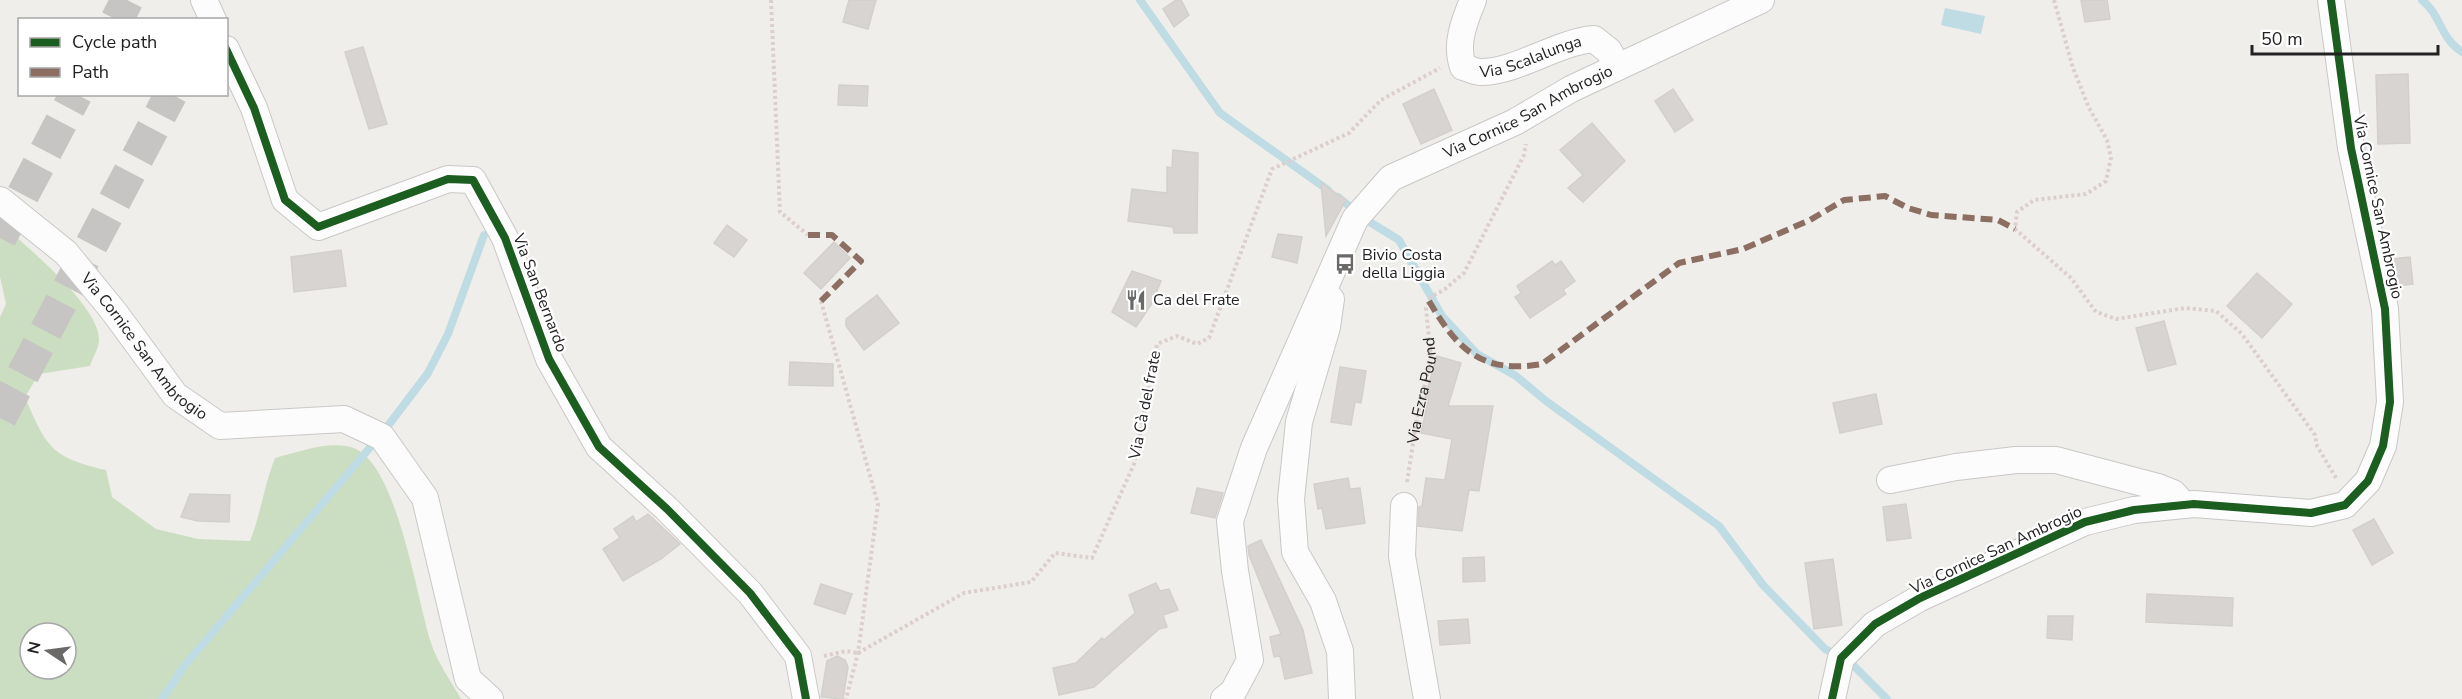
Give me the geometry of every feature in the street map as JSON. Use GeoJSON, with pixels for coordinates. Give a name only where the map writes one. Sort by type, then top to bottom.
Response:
{"type":"FeatureCollection","features":[{"type":"Feature","properties":{"kind":"street"},"geometry":{"type":"LineString","coordinates":[[204,0],[212,18]]}},
{"type":"Feature","properties":{"kind":"street","name":"Via Scalalunga"},"geometry":{"type":"LineString","coordinates":[[1473,0],[1462,28],[1458,55],[1462,67],[1480,72],[1579,40],[1594,39],[1610,51],[1617,67]]}},
{"type":"Feature","properties":{"kind":"street","name":"Via Cornice San Ambrogio"},"geometry":{"type":"LineString","coordinates":[[1224,699],[1233,692],[1250,660],[1235,571],[1230,521],[1254,448],[1355,219],[1391,178],[1531,112],[1571,89],[1761,0]]}},
{"type":"Feature","properties":{"kind":"street","name":"Via Cornice San Ambrogio"},"geometry":{"type":"LineString","coordinates":[[1832,699],[1841,658],[1875,624],[1920,598],[2085,522],[2134,510],[2184,505],[2311,513],[2345,505],[2368,481],[2383,446],[2390,402],[2385,309],[2349,137],[2331,0]]}},
{"type":"Feature","properties":{"kind":"street","name":"Via San Bernardo"},"geometry":{"type":"LineString","coordinates":[[228,53],[254,108],[285,200],[318,227],[448,179],[473,180],[505,238],[549,358],[599,447],[667,509],[750,593],[798,656],[806,699]]}},
{"type":"Feature","properties":{"kind":"street","name":"Via Cornice San Ambrogio"},"geometry":{"type":"LineString","coordinates":[[0,200],[66,253],[115,313],[175,395],[220,426],[344,419],[382,436],[425,498],[468,679],[490,699]]}},
{"type":"Feature","properties":{"kind":"street","name":"Via Cornice San Ambrogio"},"geometry":{"type":"LineString","coordinates":[[1335,266],[1327,327],[1299,422],[1291,499],[1295,552],[1323,601],[1340,651],[1342,699]]}},
{"type":"Feature","properties":{"kind":"street"},"geometry":{"type":"LineString","coordinates":[[1890,480],[1956,467],[2016,460],[2056,460],[2158,487],[2173,493],[2184,505]]}},
{"type":"Feature","properties":{"kind":"street"},"geometry":{"type":"LineString","coordinates":[[1404,506],[1402,556],[1427,699]]}},
{"type":"Feature","properties":{"kind":"path"},"geometry":{"type":"LineString","coordinates":[[771,0],[780,212],[808,235]]}},
{"type":"Feature","properties":{"kind":"path"},"geometry":{"type":"LineString","coordinates":[[2054,0],[2073,68],[2089,108],[2108,140],[2111,158],[2106,181],[2086,194],[2034,200],[2017,212],[2015,229],[2071,278],[2096,312],[2116,319],[2185,308],[2216,311],[2242,334],[2315,435],[2318,446],[2342,484]]}},
{"type":"Feature","properties":{"kind":"path"},"geometry":{"type":"LineString","coordinates":[[820,301],[878,504],[858,653],[846,699]]}},
{"type":"Feature","properties":{"kind":"green space"},"geometry":{"type":"Polygon","coordinates":[[[0,222],[75,294],[96,326],[99,340],[90,366],[39,374],[25,397],[39,428],[53,448],[62,455],[74,461],[106,470],[112,497],[156,529],[198,539],[250,541],[275,458],[337,445],[356,449],[371,461],[383,482],[404,537],[434,650],[461,699],[0,699],[0,317],[6,304],[0,277],[0,222]]]}},
{"type":"Feature","properties":{"kind":"water"},"geometry":{"type":"Polygon","coordinates":[[[1945,8],[1985,16],[1981,34],[1941,25],[1945,8]]]}},
{"type":"Feature","properties":{"kind":"building"},"geometry":{"type":"Polygon","coordinates":[[[849,0],[876,0],[868,29],[843,22],[849,0]]]}},
{"type":"Feature","properties":{"kind":"building"},"geometry":{"type":"Polygon","coordinates":[[[1176,0],[1181,0],[1189,15],[1174,27],[1163,9],[1176,0]]]}},
{"type":"Feature","properties":{"kind":"building"},"geometry":{"type":"Polygon","coordinates":[[[2081,0],[2107,0],[2110,19],[2085,22],[2081,0]]]}},
{"type":"Feature","properties":{"kind":"building"},"geometry":{"type":"Polygon","coordinates":[[[363,47],[387,124],[369,129],[345,52],[363,47]]]}},
{"type":"Feature","properties":{"kind":"building"},"geometry":{"type":"Polygon","coordinates":[[[2408,74],[2410,143],[2378,144],[2376,75],[2408,74]]]}},
{"type":"Feature","properties":{"kind":"building"},"geometry":{"type":"Polygon","coordinates":[[[839,85],[868,86],[867,106],[838,105],[839,85]]]}},
{"type":"Feature","properties":{"kind":"building"},"geometry":{"type":"Polygon","coordinates":[[[1434,89],[1452,130],[1421,144],[1403,104],[1434,89]]]}},
{"type":"Feature","properties":{"kind":"building"},"geometry":{"type":"Polygon","coordinates":[[[1673,89],[1693,120],[1675,132],[1655,101],[1673,89]]]}},
{"type":"Feature","properties":{"kind":"building"},"geometry":{"type":"Polygon","coordinates":[[[1592,123],[1625,161],[1583,202],[1568,188],[1583,175],[1560,150],[1592,123]]]}},
{"type":"Feature","properties":{"kind":"building"},"geometry":{"type":"Polygon","coordinates":[[[1173,150],[1198,153],[1197,233],[1174,233],[1173,227],[1128,221],[1132,189],[1167,193],[1167,167],[1172,168],[1173,150]]]}},
{"type":"Feature","properties":{"kind":"building"},"geometry":{"type":"Polygon","coordinates":[[[1321,183],[1346,200],[1326,236],[1321,183]]]}},
{"type":"Feature","properties":{"kind":"building"},"geometry":{"type":"Polygon","coordinates":[[[727,225],[747,240],[734,257],[714,243],[727,225]]]}},
{"type":"Feature","properties":{"kind":"building"},"geometry":{"type":"Polygon","coordinates":[[[1278,234],[1302,237],[1297,263],[1272,257],[1278,234]]]}},
{"type":"Feature","properties":{"kind":"building"},"geometry":{"type":"Polygon","coordinates":[[[834,242],[850,258],[821,289],[804,273],[834,242]]]}},
{"type":"Feature","properties":{"kind":"building"},"geometry":{"type":"Polygon","coordinates":[[[341,250],[346,286],[294,292],[291,257],[341,250]]]}},
{"type":"Feature","properties":{"kind":"building"},"geometry":{"type":"Polygon","coordinates":[[[2410,257],[2413,284],[2396,286],[2390,259],[2410,257]]]}},
{"type":"Feature","properties":{"kind":"building"},"geometry":{"type":"Polygon","coordinates":[[[1552,261],[1555,265],[1561,261],[1575,281],[1563,290],[1566,294],[1530,318],[1515,297],[1521,293],[1517,286],[1552,261]]]}},
{"type":"Feature","properties":{"kind":"building","name":"Ca del Frate"},"geometry":{"type":"Polygon","coordinates":[[[1132,271],[1161,281],[1151,305],[1136,327],[1112,312],[1132,271]]]}},
{"type":"Feature","properties":{"kind":"building"},"geometry":{"type":"Polygon","coordinates":[[[2257,273],[2292,304],[2262,338],[2227,306],[2257,273]]]}},
{"type":"Feature","properties":{"kind":"building"},"geometry":{"type":"Polygon","coordinates":[[[877,295],[899,323],[864,350],[846,326],[846,319],[877,295]]]}},
{"type":"Feature","properties":{"kind":"building"},"geometry":{"type":"Polygon","coordinates":[[[2164,321],[2176,364],[2148,371],[2136,328],[2164,321]]]}},
{"type":"Feature","properties":{"kind":"building"},"geometry":{"type":"Polygon","coordinates":[[[1437,356],[1461,363],[1448,406],[1493,406],[1479,491],[1469,490],[1462,531],[1418,526],[1419,507],[1422,506],[1426,478],[1445,480],[1452,439],[1421,433],[1429,398],[1425,397],[1437,356]]]}},
{"type":"Feature","properties":{"kind":"building"},"geometry":{"type":"Polygon","coordinates":[[[790,362],[833,364],[833,386],[789,385],[790,362]]]}},
{"type":"Feature","properties":{"kind":"building"},"geometry":{"type":"Polygon","coordinates":[[[1340,367],[1366,371],[1361,403],[1355,402],[1351,425],[1331,422],[1340,367]]]}},
{"type":"Feature","properties":{"kind":"building"},"geometry":{"type":"Polygon","coordinates":[[[1876,394],[1882,424],[1840,433],[1833,403],[1876,394]]]}},
{"type":"Feature","properties":{"kind":"building"},"geometry":{"type":"Polygon","coordinates":[[[1348,478],[1350,489],[1360,488],[1365,523],[1326,529],[1322,508],[1318,509],[1314,484],[1348,478]]]}},
{"type":"Feature","properties":{"kind":"building"},"geometry":{"type":"Polygon","coordinates":[[[1197,488],[1223,493],[1215,518],[1191,513],[1197,488]]]}},
{"type":"Feature","properties":{"kind":"building"},"geometry":{"type":"Polygon","coordinates":[[[190,494],[230,495],[229,522],[198,521],[181,517],[190,494]]]}},
{"type":"Feature","properties":{"kind":"building"},"geometry":{"type":"Polygon","coordinates":[[[1906,504],[1911,538],[1887,541],[1883,507],[1906,504]]]}},
{"type":"Feature","properties":{"kind":"building"},"geometry":{"type":"Polygon","coordinates":[[[648,514],[680,544],[661,559],[623,581],[603,549],[620,538],[614,529],[633,516],[636,522],[648,514]]]}},
{"type":"Feature","properties":{"kind":"building"},"geometry":{"type":"Polygon","coordinates":[[[2374,519],[2393,553],[2372,565],[2353,530],[2374,519]]]}},
{"type":"Feature","properties":{"kind":"building"},"geometry":{"type":"Polygon","coordinates":[[[1261,540],[1303,630],[1312,673],[1285,679],[1280,656],[1274,657],[1270,637],[1281,634],[1249,555],[1248,546],[1261,540]]]}},
{"type":"Feature","properties":{"kind":"building"},"geometry":{"type":"Polygon","coordinates":[[[1484,557],[1485,581],[1463,582],[1463,558],[1484,557]]]}},
{"type":"Feature","properties":{"kind":"building"},"geometry":{"type":"Polygon","coordinates":[[[1833,559],[1842,625],[1814,629],[1805,563],[1833,559]]]}},
{"type":"Feature","properties":{"kind":"building"},"geometry":{"type":"Polygon","coordinates":[[[1156,583],[1160,591],[1169,589],[1178,610],[1163,615],[1167,627],[1159,629],[1094,687],[1059,695],[1053,668],[1076,663],[1102,638],[1104,640],[1135,613],[1129,595],[1156,583]]]}},
{"type":"Feature","properties":{"kind":"building"},"geometry":{"type":"Polygon","coordinates":[[[821,584],[852,594],[845,614],[814,604],[821,584]]]}},
{"type":"Feature","properties":{"kind":"building"},"geometry":{"type":"Polygon","coordinates":[[[2147,594],[2233,598],[2232,626],[2146,622],[2147,594]]]}},
{"type":"Feature","properties":{"kind":"building"},"geometry":{"type":"Polygon","coordinates":[[[2048,616],[2073,616],[2072,640],[2047,638],[2048,616]]]}},
{"type":"Feature","properties":{"kind":"building"},"geometry":{"type":"Polygon","coordinates":[[[1468,619],[1470,643],[1440,645],[1438,621],[1468,619]]]}},
{"type":"Feature","properties":{"kind":"building"},"geometry":{"type":"Polygon","coordinates":[[[837,656],[845,660],[848,667],[843,699],[821,697],[827,661],[837,656]]]}},
{"type":"Feature","properties":{"kind":"waterway"},"geometry":{"type":"LineString","coordinates":[[1140,0],[1220,113],[1328,190]]}},
{"type":"Feature","properties":{"kind":"waterway"},"geometry":{"type":"LineString","coordinates":[[2422,0],[2433,12],[2449,40],[2462,52]]}},
{"type":"Feature","properties":{"kind":"waterway"},"geometry":{"type":"LineString","coordinates":[[1338,197],[1368,221],[1399,240],[1442,316],[1477,354],[1516,376],[1546,401],[1719,526],[1763,585],[1825,649],[1850,662],[1887,699]]}},
{"type":"Feature","properties":{"kind":"waterway"},"geometry":{"type":"LineString","coordinates":[[162,699],[185,665],[384,431],[428,373],[448,334],[484,235]]}},
{"type":"Feature","properties":{"kind":"tunnel"},"geometry":{"type":"LineString","coordinates":[[118,18],[127,0]]}},
{"type":"Feature","properties":{"kind":"tunnel"},"geometry":{"type":"LineString","coordinates":[[0,238],[75,96]]}},
{"type":"Feature","properties":{"kind":"tunnel"},"geometry":{"type":"LineString","coordinates":[[0,418],[170,96]]}},
{"type":"Feature","properties":{"kind":"marked path"},"geometry":{"type":"LineString","coordinates":[[1429,301],[1451,333],[1474,355],[1488,362],[1504,365],[1542,364],[1679,263],[1743,249],[1810,220],[1844,200],[1885,196],[1908,208],[1931,215],[1998,220],[2015,229]]}},
{"type":"Feature","properties":{"kind":"marked path"},"geometry":{"type":"LineString","coordinates":[[808,235],[832,235],[861,261],[821,301]]}},
{"type":"Feature","properties":{"kind":"cycle path"},"geometry":{"type":"LineString","coordinates":[[1832,699],[1841,658],[1875,624],[1920,598],[2085,522],[2134,510],[2194,504],[2311,513],[2345,505],[2368,481],[2383,446],[2390,402],[2385,309],[2351,148],[2331,0]]}},
{"type":"Feature","properties":{"kind":"cycle path"},"geometry":{"type":"LineString","coordinates":[[228,53],[254,108],[285,200],[318,227],[448,179],[473,180],[505,238],[549,359],[599,447],[667,509],[750,593],[798,656],[806,699]]}},
{"type":"Feature","properties":{"kind":"place","name":"Bivio Costa della Liggia"},"geometry":{"type":"Point","coordinates":[1345,264]}},
{"type":"Feature","properties":{"kind":"place","name":"Ca del Frate"},"geometry":{"type":"Point","coordinates":[1136,300]}}]}
